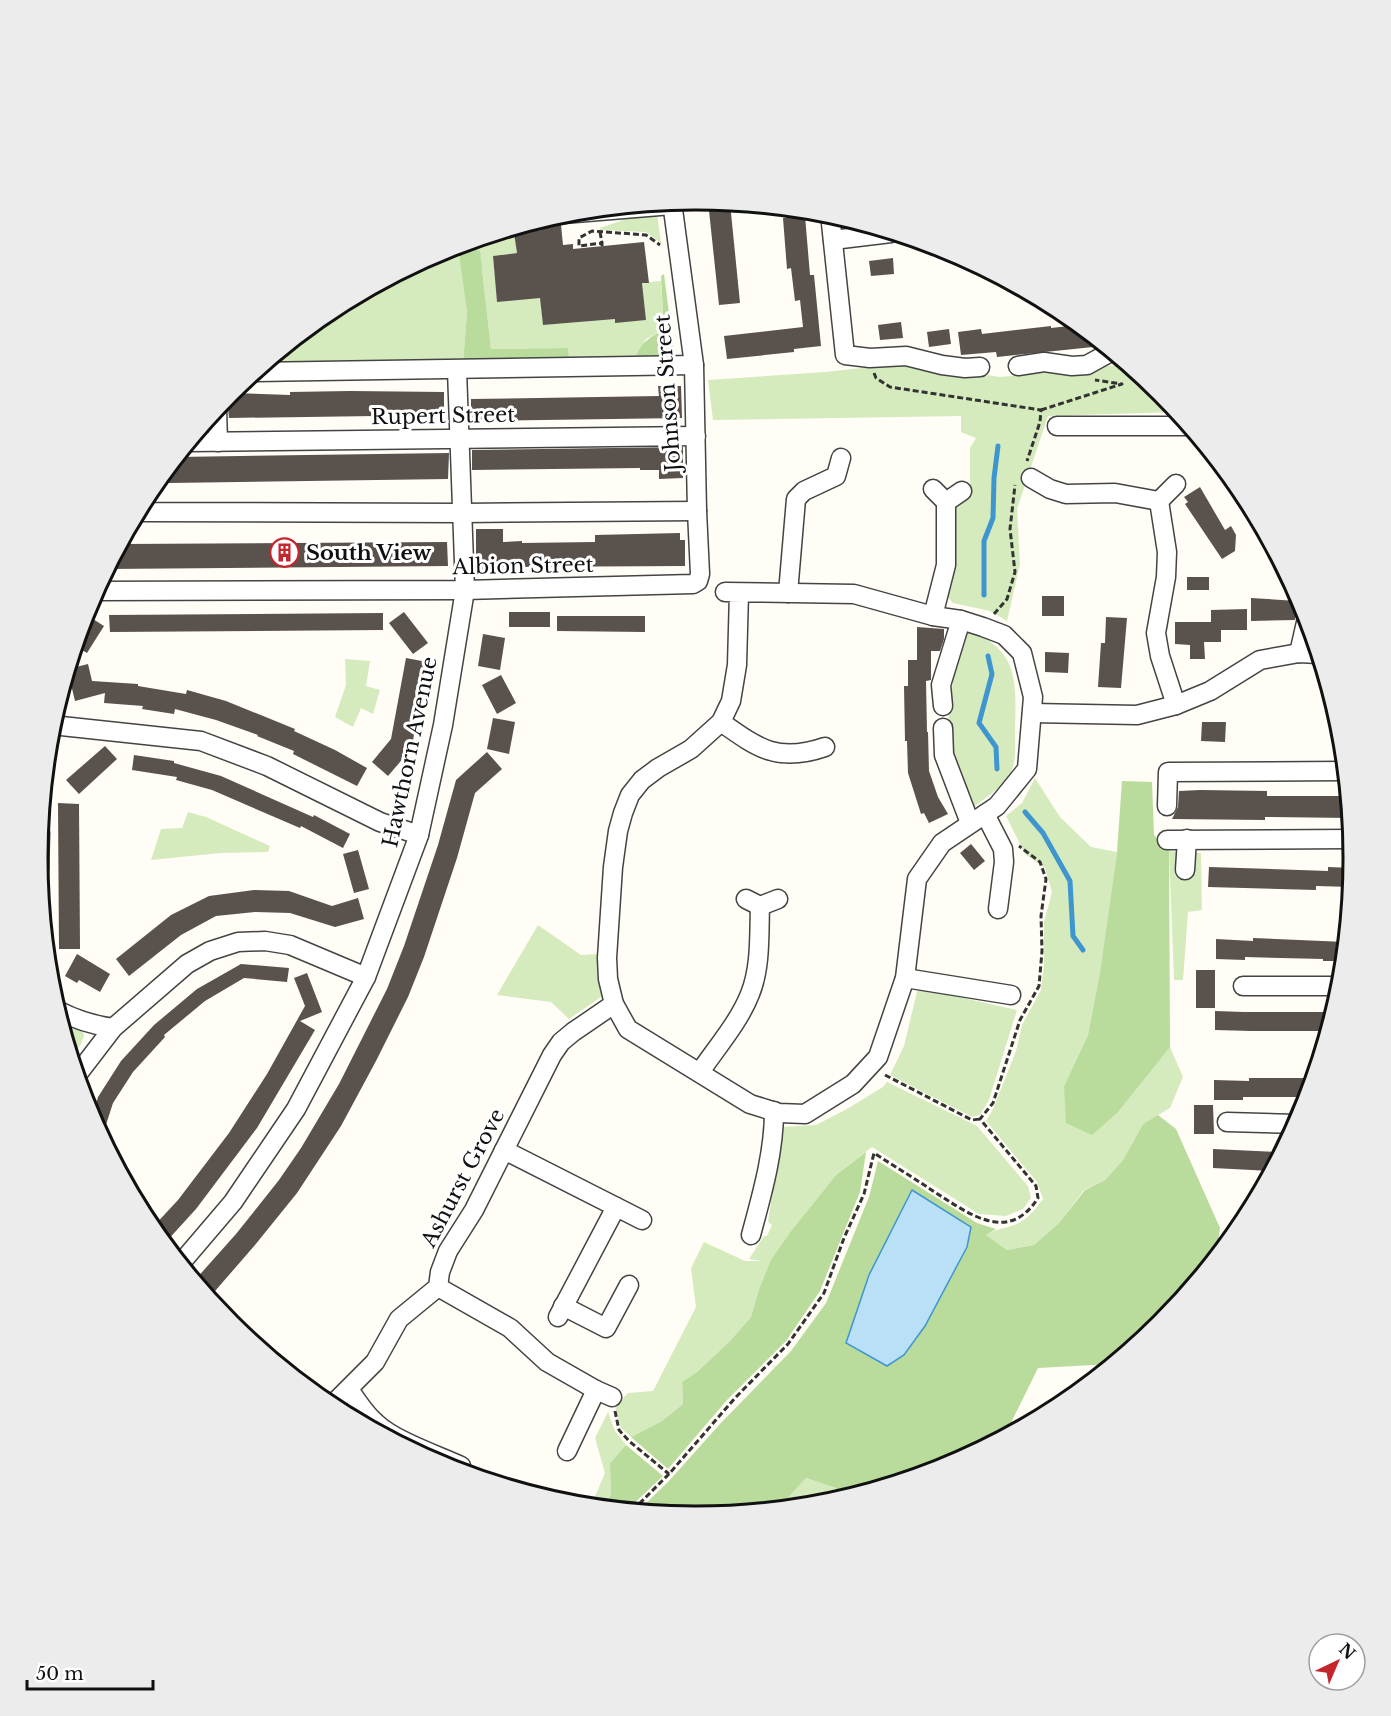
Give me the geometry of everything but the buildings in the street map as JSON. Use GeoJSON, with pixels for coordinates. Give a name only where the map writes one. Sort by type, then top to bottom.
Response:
{"type":"FeatureCollection","features":[{"type":"Feature","properties":{"kind":"street","name":"Johnson Street"},"geometry":{"type":"LineString","coordinates":[[673,211],[694,365],[700,574],[698,581]]}},
{"type":"Feature","properties":{"kind":"street"},"geometry":{"type":"LineString","coordinates":[[831,225],[845,355],[870,358],[906,356],[942,365],[980,367]]}},
{"type":"Feature","properties":{"kind":"street"},"geometry":{"type":"LineString","coordinates":[[833,240],[871,235]]}},
{"type":"Feature","properties":{"kind":"street"},"geometry":{"type":"LineString","coordinates":[[1018,366],[1044,363],[1087,365],[1102,354]]}},
{"type":"Feature","properties":{"kind":"street"},"geometry":{"type":"LineString","coordinates":[[268,372],[694,365]]}},
{"type":"Feature","properties":{"kind":"street","name":"Hawthorn Avenue"},"geometry":{"type":"LineString","coordinates":[[186,1257],[233,1202],[296,1109],[366,977],[419,835],[443,725],[465,590],[457,370]]}},
{"type":"Feature","properties":{"kind":"street"},"geometry":{"type":"LineString","coordinates":[[217,422],[218,442]]}},
{"type":"Feature","properties":{"kind":"street"},"geometry":{"type":"LineString","coordinates":[[1057,426],[1177,426]]}},
{"type":"Feature","properties":{"kind":"street","name":"Rupert Street"},"geometry":{"type":"LineString","coordinates":[[200,442],[696,436]]}},
{"type":"Feature","properties":{"kind":"street"},"geometry":{"type":"LineString","coordinates":[[788,593],[796,499],[793,490],[804,491],[836,476],[841,458]]}},
{"type":"Feature","properties":{"kind":"street"},"geometry":{"type":"LineString","coordinates":[[1025,473],[1050,489],[1066,494],[1115,493],[1159,501]]}},
{"type":"Feature","properties":{"kind":"street"},"geometry":{"type":"LineString","coordinates":[[1159,501],[1176,484]]}},
{"type":"Feature","properties":{"kind":"street"},"geometry":{"type":"LineString","coordinates":[[933,489],[946,502],[946,565],[933,616]]}},
{"type":"Feature","properties":{"kind":"street"},"geometry":{"type":"LineString","coordinates":[[946,502],[962,491]]}},
{"type":"Feature","properties":{"kind":"street"},"geometry":{"type":"LineString","coordinates":[[1159,501],[1167,552],[1167,569],[1164,598],[1156,633],[1160,656],[1176,705]]}},
{"type":"Feature","properties":{"kind":"street"},"geometry":{"type":"LineString","coordinates":[[148,512],[697,511]]}},
{"type":"Feature","properties":{"kind":"street","name":"Albion Street"},"geometry":{"type":"LineString","coordinates":[[106,591],[465,590],[686,585],[698,581]]}},
{"type":"Feature","properties":{"kind":"street"},"geometry":{"type":"LineString","coordinates":[[732,593],[854,594],[983,627],[1004,635],[1022,653],[1033,697],[1028,769],[997,806],[942,843],[917,879],[905,978],[878,1057],[852,1084],[805,1114],[774,1112],[750,1104],[627,1029],[614,1004],[608,979],[607,958],[613,867],[618,831],[630,795],[642,780],[692,749],[721,722],[730,701],[737,665],[732,593]]}},
{"type":"Feature","properties":{"kind":"street"},"geometry":{"type":"LineString","coordinates":[[943,706],[942,685],[961,620]]}},
{"type":"Feature","properties":{"kind":"street"},"geometry":{"type":"LineString","coordinates":[[1299,653],[1303,635]]}},
{"type":"Feature","properties":{"kind":"street"},"geometry":{"type":"LineString","coordinates":[[1032,713],[1137,715],[1176,705],[1210,691],[1260,660],[1299,653],[1310,654]]}},
{"type":"Feature","properties":{"kind":"street"},"geometry":{"type":"LineString","coordinates":[[721,722],[746,740],[771,752],[816,755]]}},
{"type":"Feature","properties":{"kind":"street"},"geometry":{"type":"LineString","coordinates":[[61,726],[201,741],[267,766],[381,822],[419,835]]}},
{"type":"Feature","properties":{"kind":"street"},"geometry":{"type":"LineString","coordinates":[[943,728],[944,755],[977,819],[1003,849],[1004,862],[998,909]]}},
{"type":"Feature","properties":{"kind":"street"},"geometry":{"type":"LineString","coordinates":[[1167,806],[1168,772],[1337,771]]}},
{"type":"Feature","properties":{"kind":"street"},"geometry":{"type":"LineString","coordinates":[[1185,870],[1187,839]]}},
{"type":"Feature","properties":{"kind":"street"},"geometry":{"type":"LineString","coordinates":[[1167,840],[1343,839]]}},
{"type":"Feature","properties":{"kind":"street"},"geometry":{"type":"LineString","coordinates":[[700,1072],[750,993],[756,967],[753,902],[778,899]]}},
{"type":"Feature","properties":{"kind":"street"},"geometry":{"type":"LineString","coordinates":[[83,1068],[113,1028],[187,964],[210,951],[238,942],[290,945],[366,977]]}},
{"type":"Feature","properties":{"kind":"street"},"geometry":{"type":"LineString","coordinates":[[905,978],[1011,995]]}},
{"type":"Feature","properties":{"kind":"street"},"geometry":{"type":"LineString","coordinates":[[1243,986],[1331,986]]}},
{"type":"Feature","properties":{"kind":"street","name":"Ashurst Grove"},"geometry":{"type":"LineString","coordinates":[[438,1287],[440,1272],[448,1251],[474,1210],[552,1055],[561,1042],[614,1004]]}},
{"type":"Feature","properties":{"kind":"street"},"geometry":{"type":"LineString","coordinates":[[68,1016],[93,1025],[113,1028]]}},
{"type":"Feature","properties":{"kind":"street"},"geometry":{"type":"LineString","coordinates":[[752,1234],[769,1163],[774,1112]]}},
{"type":"Feature","properties":{"kind":"street"},"geometry":{"type":"LineString","coordinates":[[1227,1122],[1286,1124]]}},
{"type":"Feature","properties":{"kind":"street"},"geometry":{"type":"LineString","coordinates":[[504,1150],[642,1220]]}},
{"type":"Feature","properties":{"kind":"street"},"geometry":{"type":"LineString","coordinates":[[616,1207],[560,1312],[606,1329],[628,1286]]}},
{"type":"Feature","properties":{"kind":"street"},"geometry":{"type":"LineString","coordinates":[[339,1398],[375,1362],[399,1319],[438,1287],[510,1328],[548,1362],[604,1394],[567,1450]]}},
{"type":"Feature","properties":{"kind":"street"},"geometry":{"type":"LineString","coordinates":[[349,1389],[369,1417]]}},
{"type":"Feature","properties":{"kind":"path"},"geometry":{"type":"LineString","coordinates":[[600,232],[602,244],[579,246],[579,238],[592,231],[646,235],[661,246]]}},
{"type":"Feature","properties":{"kind":"path"},"geometry":{"type":"LineString","coordinates":[[872,368],[876,378],[890,387],[1041,410],[1122,384],[1094,380]]}},
{"type":"Feature","properties":{"kind":"path"},"geometry":{"type":"LineString","coordinates":[[983,627],[1006,599],[1015,572],[1010,529],[1014,486],[1025,473],[1041,410]]}},
{"type":"Feature","properties":{"kind":"path"},"geometry":{"type":"LineString","coordinates":[[869,1066],[972,1120],[980,1119],[993,1103],[1020,1020],[1039,986],[1042,951],[1041,916],[1046,879],[1040,862],[1017,844]]}},
{"type":"Feature","properties":{"kind":"path"},"geometry":{"type":"LineString","coordinates":[[640,1503],[669,1474],[735,1398],[788,1344],[824,1293],[864,1194],[874,1153],[976,1218],[1003,1223],[1029,1211],[1038,1198],[1036,1186],[980,1119]]}},
{"type":"Feature","properties":{"kind":"path"},"geometry":{"type":"LineString","coordinates":[[604,1394],[620,1430],[629,1441],[669,1474]]}},
{"type":"Feature","properties":{"kind":"green space"},"geometry":{"type":"Polygon","coordinates":[[[657,213],[661,243],[646,232],[600,230],[600,228],[632,217],[657,213]]]}},
{"type":"Feature","properties":{"kind":"green space"},"geometry":{"type":"Polygon","coordinates":[[[515,237],[517,253],[493,256],[497,301],[553,296],[541,302],[543,325],[590,321],[569,290],[661,281],[664,330],[646,339],[634,362],[569,362],[567,348],[491,349],[482,268],[460,255],[515,237]],[[643,294],[613,297],[615,322],[646,320],[643,294]]]}},
{"type":"Feature","properties":{"kind":"green space"},"geometry":{"type":"Polygon","coordinates":[[[475,250],[480,251],[491,349],[568,348],[569,362],[463,364],[467,313],[459,256],[475,250]]]}},
{"type":"Feature","properties":{"kind":"green space"},"geometry":{"type":"Polygon","coordinates":[[[459,256],[467,313],[463,364],[275,366],[301,344],[372,297],[409,277],[459,256]]]}},
{"type":"Feature","properties":{"kind":"green space"},"geometry":{"type":"Polygon","coordinates":[[[664,274],[675,361],[634,362],[645,342],[664,330],[661,276],[664,274]]]}},
{"type":"Feature","properties":{"kind":"green space"},"geometry":{"type":"Polygon","coordinates":[[[908,363],[1000,377],[1115,365],[1165,412],[1048,416],[1017,509],[1020,564],[1007,621],[990,611],[953,603],[945,594],[955,500],[970,490],[970,448],[976,438],[961,432],[961,416],[713,420],[708,380],[825,372],[908,363]]]}},
{"type":"Feature","properties":{"kind":"green space"},"geometry":{"type":"Polygon","coordinates":[[[968,631],[985,639],[1006,658],[1014,683],[1015,698],[1015,754],[1012,771],[993,793],[974,807],[954,762],[947,734],[954,671],[968,631]]]}},
{"type":"Feature","properties":{"kind":"green space"},"geometry":{"type":"Polygon","coordinates":[[[345,659],[370,661],[366,686],[380,690],[373,714],[361,708],[353,727],[335,717],[346,685],[345,659]]]}},
{"type":"Feature","properties":{"kind":"green space"},"geometry":{"type":"Polygon","coordinates":[[[1035,778],[1060,817],[1091,847],[1117,852],[1100,972],[1088,1035],[1064,1086],[1153,1067],[1170,1047],[1183,1077],[1170,1108],[1143,1124],[1123,1160],[1105,1180],[1084,1190],[1059,1223],[1034,1245],[1007,1250],[986,1235],[1023,1220],[1043,1199],[1037,1182],[986,1121],[1016,1051],[1022,1025],[1041,990],[1044,965],[1044,922],[1052,892],[1045,868],[1025,854],[1006,816],[1022,803],[1035,778]]]}},
{"type":"Feature","properties":{"kind":"green space"},"geometry":{"type":"Polygon","coordinates":[[[1122,781],[1152,782],[1154,835],[1169,851],[1170,1047],[1117,1113],[1092,1135],[1066,1123],[1064,1086],[1088,1035],[1100,972],[1117,852],[1122,781]]]}},
{"type":"Feature","properties":{"kind":"green space"},"geometry":{"type":"Polygon","coordinates":[[[188,812],[206,817],[270,846],[268,852],[220,853],[151,860],[161,829],[182,828],[188,812]]]}},
{"type":"Feature","properties":{"kind":"green space"},"geometry":{"type":"Polygon","coordinates":[[[1169,851],[1201,853],[1202,910],[1188,912],[1183,980],[1174,980],[1169,851]]]}},
{"type":"Feature","properties":{"kind":"green space"},"geometry":{"type":"Polygon","coordinates":[[[538,925],[581,955],[598,954],[597,970],[601,997],[569,1019],[551,1002],[497,995],[538,925]]]}},
{"type":"Feature","properties":{"kind":"green space"},"geometry":{"type":"Polygon","coordinates":[[[918,988],[1017,1010],[989,1100],[980,1115],[972,1117],[890,1075],[904,1046],[918,988]]]}},
{"type":"Feature","properties":{"kind":"green space"},"geometry":{"type":"Polygon","coordinates":[[[70,1027],[83,1032],[81,1044],[77,1050],[70,1027]]]}},
{"type":"Feature","properties":{"kind":"green space"},"geometry":{"type":"Polygon","coordinates":[[[887,1082],[977,1126],[1028,1186],[1031,1198],[1023,1209],[1006,1216],[979,1214],[872,1147],[836,1175],[791,1231],[771,1261],[759,1289],[751,1317],[730,1341],[697,1372],[682,1382],[683,1404],[662,1421],[631,1437],[621,1428],[615,1406],[628,1393],[653,1391],[696,1307],[691,1268],[704,1242],[745,1261],[761,1261],[749,1259],[764,1236],[767,1236],[772,1225],[768,1222],[782,1127],[816,1125],[847,1109],[883,1087],[887,1082]]]}},
{"type":"Feature","properties":{"kind":"green space"},"geometry":{"type":"Polygon","coordinates":[[[1158,1115],[1176,1129],[1220,1228],[1218,1239],[1182,1285],[1153,1316],[1099,1365],[1038,1368],[1011,1424],[982,1439],[904,1471],[836,1490],[806,1478],[787,1499],[780,1500],[696,1506],[646,1503],[791,1351],[826,1303],[869,1197],[878,1161],[977,1223],[996,1229],[986,1235],[1007,1250],[1034,1245],[1059,1223],[1085,1190],[1105,1180],[1123,1160],[1143,1124],[1158,1115]],[[912,1191],[869,1275],[846,1343],[904,1355],[925,1326],[967,1246],[971,1227],[912,1191]]]}},
{"type":"Feature","properties":{"kind":"green space"},"geometry":{"type":"Polygon","coordinates":[[[866,1152],[860,1192],[820,1291],[786,1341],[727,1400],[668,1469],[631,1437],[662,1421],[683,1404],[682,1382],[697,1372],[730,1341],[751,1317],[771,1260],[791,1231],[836,1175],[866,1152]]]}},
{"type":"Feature","properties":{"kind":"green space"},"geometry":{"type":"Polygon","coordinates":[[[608,1412],[615,1431],[626,1445],[610,1463],[611,1494],[609,1500],[595,1497],[605,1473],[595,1438],[608,1412]]]}},
{"type":"Feature","properties":{"kind":"green space"},"geometry":{"type":"Polygon","coordinates":[[[626,1445],[663,1476],[635,1502],[609,1500],[611,1494],[610,1463],[626,1445]]]}},
{"type":"Feature","properties":{"kind":"green space"},"geometry":{"type":"Polygon","coordinates":[[[806,1478],[836,1488],[822,1493],[787,1499],[806,1478]]]}},
{"type":"Feature","properties":{"kind":"water"},"geometry":{"type":"Polygon","coordinates":[[[912,1190],[971,1227],[967,1247],[925,1326],[904,1355],[887,1366],[846,1343],[869,1275],[912,1190]]]}},
{"type":"Feature","properties":{"kind":"waterway"},"geometry":{"type":"LineString","coordinates":[[984,595],[984,541],[993,518],[998,446]]}},
{"type":"Feature","properties":{"kind":"waterway"},"geometry":{"type":"LineString","coordinates":[[988,656],[992,674],[979,723],[996,747],[997,769]]}},
{"type":"Feature","properties":{"kind":"waterway"},"geometry":{"type":"LineString","coordinates":[[1025,812],[1043,833],[1070,881],[1073,936],[1083,950]]}},
{"type":"Feature","properties":{"kind":"place","name":"South View"},"geometry":{"type":"Point","coordinates":[285,553]}}]}
